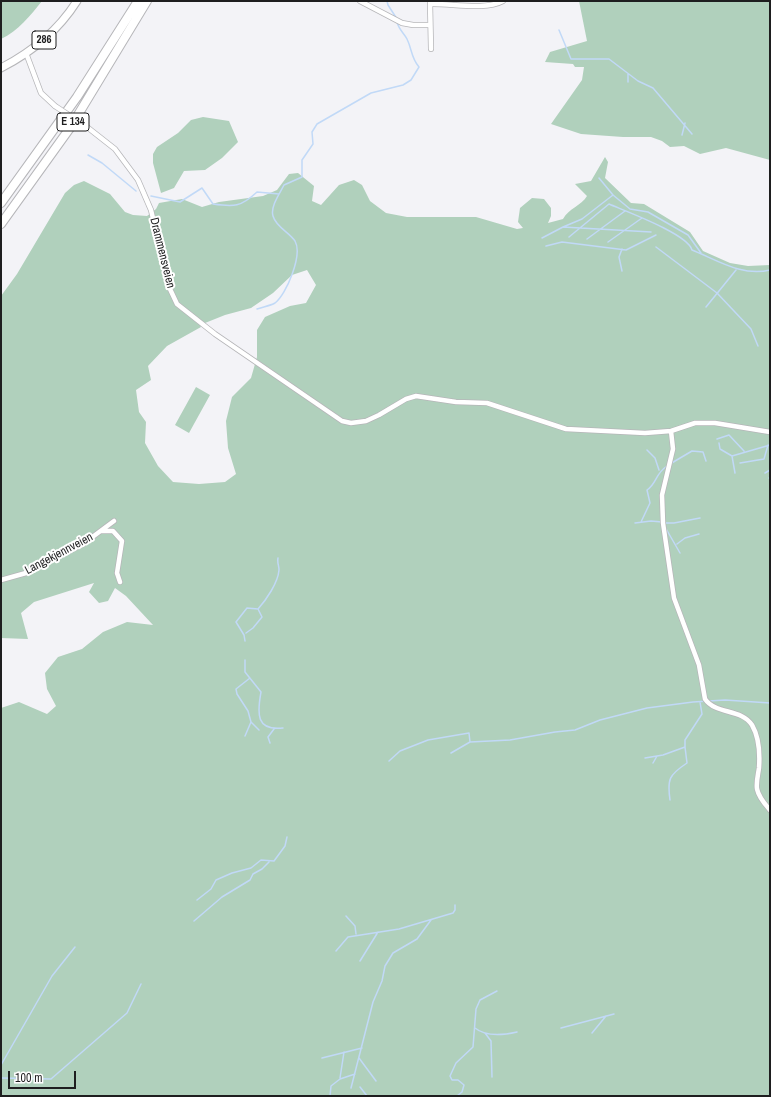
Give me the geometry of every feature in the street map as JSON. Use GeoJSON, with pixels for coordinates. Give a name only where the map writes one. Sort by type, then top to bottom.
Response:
{"type":"FeatureCollection","features":[{"type":"Feature","properties":{"kind":"highway","name":"E 134"},"geometry":{"type":"LineString","coordinates":[[1,203],[78,96],[138,1]]}},
{"type":"Feature","properties":{"kind":"highway","name":"E 134"},"geometry":{"type":"LineString","coordinates":[[1,224],[70,128],[110,65],[147,1]]}},
{"type":"Feature","properties":{"kind":"main road","name":"286"},"geometry":{"type":"LineString","coordinates":[[1,68],[26,53],[53,31],[77,1]]}},
{"type":"Feature","properties":{"kind":"street"},"geometry":{"type":"LineString","coordinates":[[360,1],[402,23],[413,25],[430,25]]}},
{"type":"Feature","properties":{"kind":"street"},"geometry":{"type":"LineString","coordinates":[[431,49],[430,2],[484,5],[498,4],[503,1]]}},
{"type":"Feature","properties":{"kind":"street","name":"Drammensveien"},"geometry":{"type":"LineString","coordinates":[[26,53],[42,93],[55,106],[105,140],[120,154],[132,170],[142,187],[151,210],[175,301],[193,318],[338,419],[351,423],[375,417],[406,398],[416,396],[456,402],[487,403],[566,429],[632,432],[671,431],[695,423],[715,423],[770,432]]}},
{"type":"Feature","properties":{"kind":"street"},"geometry":{"type":"LineString","coordinates":[[671,431],[674,448],[662,504],[674,598],[699,664],[705,699],[711,706],[742,716],[749,721],[755,731],[759,761],[757,788],[760,796],[770,810]]}},
{"type":"Feature","properties":{"kind":"street","name":"Langekjennveien"},"geometry":{"type":"LineString","coordinates":[[1,580],[34,569],[83,544],[114,521]]}},
{"type":"Feature","properties":{"kind":"street"},"geometry":{"type":"LineString","coordinates":[[102,531],[113,531],[122,541],[117,574],[120,582]]}},
{"type":"Feature","properties":{"kind":"green space"},"geometry":{"type":"Polygon","coordinates":[[[1,1],[42,1],[19,27],[1,39],[1,1]]]}},
{"type":"Feature","properties":{"kind":"green space"},"geometry":{"type":"Polygon","coordinates":[[[579,1],[770,1],[770,160],[726,148],[700,154],[684,146],[670,147],[662,141],[651,137],[581,134],[551,124],[582,80],[584,67],[575,67],[573,64],[545,62],[550,52],[587,41],[579,1]]]}},
{"type":"Feature","properties":{"kind":"green space"},"geometry":{"type":"Polygon","coordinates":[[[203,117],[229,121],[238,142],[222,158],[205,170],[184,171],[174,188],[161,193],[153,163],[153,154],[157,147],[178,133],[191,120],[203,117]]]}},
{"type":"Feature","properties":{"kind":"green space"},"geometry":{"type":"Polygon","coordinates":[[[605,157],[608,162],[605,178],[631,203],[644,204],[690,232],[703,251],[730,263],[748,266],[770,265],[770,1096],[1,1096],[1,708],[19,702],[47,714],[56,706],[47,689],[45,673],[58,657],[82,649],[103,632],[127,622],[153,625],[126,596],[115,588],[108,601],[99,603],[89,592],[94,583],[34,602],[21,613],[28,639],[1,638],[1,296],[17,274],[65,193],[74,185],[84,181],[110,194],[125,212],[133,215],[147,216],[156,209],[159,203],[182,199],[202,207],[219,202],[263,196],[277,190],[289,174],[298,173],[314,186],[312,201],[321,205],[339,185],[354,180],[362,185],[370,201],[386,213],[407,217],[476,217],[517,229],[523,228],[518,222],[520,208],[532,198],[544,199],[551,208],[551,216],[548,223],[563,219],[568,212],[582,202],[587,196],[575,184],[591,181],[605,157]],[[307,270],[292,275],[273,293],[251,308],[225,315],[200,325],[201,327],[167,346],[148,366],[151,380],[136,390],[139,412],[146,422],[145,443],[158,466],[173,482],[199,484],[225,482],[236,474],[228,448],[226,421],[232,397],[251,378],[257,357],[257,330],[265,317],[290,306],[306,303],[316,285],[307,270]]]}},
{"type":"Feature","properties":{"kind":"green space"},"geometry":{"type":"Polygon","coordinates":[[[196,387],[210,395],[189,433],[175,425],[196,387]]]}},
{"type":"Feature","properties":{"kind":"waterway"},"geometry":{"type":"LineString","coordinates":[[387,1],[397,19]]}},
{"type":"Feature","properties":{"kind":"waterway"},"geometry":{"type":"LineString","coordinates":[[257,309],[271,305],[279,299],[288,284],[295,265],[297,255],[295,241],[277,223],[272,212],[276,200],[284,185],[302,177],[302,160],[313,144],[312,132],[317,124],[371,93],[403,85],[411,80],[419,67],[414,60],[409,43],[397,22]]}},
{"type":"Feature","properties":{"kind":"waterway"},"geometry":{"type":"LineString","coordinates":[[559,30],[571,59],[609,59],[638,81],[653,88],[692,134]]}},
{"type":"Feature","properties":{"kind":"waterway"},"geometry":{"type":"LineString","coordinates":[[628,74],[628,82]]}},
{"type":"Feature","properties":{"kind":"waterway"},"geometry":{"type":"LineString","coordinates":[[682,135],[685,123]]}},
{"type":"Feature","properties":{"kind":"waterway"},"geometry":{"type":"LineString","coordinates":[[88,155],[102,163],[136,191]]}},
{"type":"Feature","properties":{"kind":"waterway"},"geometry":{"type":"LineString","coordinates":[[599,178],[613,195],[630,209],[648,212],[688,235],[701,253]]}},
{"type":"Feature","properties":{"kind":"waterway"},"geometry":{"type":"LineString","coordinates":[[151,196],[180,202],[202,188],[213,204],[226,206],[242,203],[257,192],[279,194]]}},
{"type":"Feature","properties":{"kind":"waterway"},"geometry":{"type":"LineString","coordinates":[[542,238],[582,219],[613,195]]}},
{"type":"Feature","properties":{"kind":"waterway"},"geometry":{"type":"LineString","coordinates":[[569,237],[609,204],[668,230],[680,237],[692,250],[720,263],[750,271],[760,272],[770,270]]}},
{"type":"Feature","properties":{"kind":"waterway"},"geometry":{"type":"LineString","coordinates":[[587,239],[625,211]]}},
{"type":"Feature","properties":{"kind":"waterway"},"geometry":{"type":"LineString","coordinates":[[608,242],[642,218]]}},
{"type":"Feature","properties":{"kind":"waterway"},"geometry":{"type":"LineString","coordinates":[[563,227],[651,232]]}},
{"type":"Feature","properties":{"kind":"waterway"},"geometry":{"type":"LineString","coordinates":[[546,246],[562,242],[626,250],[656,235]]}},
{"type":"Feature","properties":{"kind":"waterway"},"geometry":{"type":"LineString","coordinates":[[656,247],[717,293],[751,329],[758,346]]}},
{"type":"Feature","properties":{"kind":"waterway"},"geometry":{"type":"LineString","coordinates":[[622,249],[619,257],[622,271]]}},
{"type":"Feature","properties":{"kind":"waterway"},"geometry":{"type":"LineString","coordinates":[[706,307],[736,270]]}},
{"type":"Feature","properties":{"kind":"waterway"},"geometry":{"type":"LineString","coordinates":[[717,439],[729,435],[744,451]]}},
{"type":"Feature","properties":{"kind":"waterway"},"geometry":{"type":"LineString","coordinates":[[719,443],[720,449],[732,456]]}},
{"type":"Feature","properties":{"kind":"waterway"},"geometry":{"type":"LineString","coordinates":[[740,463],[764,459],[768,445]]}},
{"type":"Feature","properties":{"kind":"waterway"},"geometry":{"type":"LineString","coordinates":[[732,456],[770,445]]}},
{"type":"Feature","properties":{"kind":"waterway"},"geometry":{"type":"LineString","coordinates":[[647,450],[655,458],[659,470]]}},
{"type":"Feature","properties":{"kind":"waterway"},"geometry":{"type":"LineString","coordinates":[[670,464],[692,451],[703,452],[706,461]]}},
{"type":"Feature","properties":{"kind":"waterway"},"geometry":{"type":"LineString","coordinates":[[732,456],[735,473]]}},
{"type":"Feature","properties":{"kind":"waterway"},"geometry":{"type":"LineString","coordinates":[[641,522],[650,503],[647,490],[653,484],[660,472],[667,466]]}},
{"type":"Feature","properties":{"kind":"waterway"},"geometry":{"type":"LineString","coordinates":[[765,473],[770,470]]}},
{"type":"Feature","properties":{"kind":"waterway"},"geometry":{"type":"LineString","coordinates":[[665,523],[674,523],[700,518]]}},
{"type":"Feature","properties":{"kind":"waterway"},"geometry":{"type":"LineString","coordinates":[[635,523],[651,521],[662,522]]}},
{"type":"Feature","properties":{"kind":"waterway"},"geometry":{"type":"LineString","coordinates":[[665,527],[680,553]]}},
{"type":"Feature","properties":{"kind":"waterway"},"geometry":{"type":"LineString","coordinates":[[677,544],[685,538],[699,534]]}},
{"type":"Feature","properties":{"kind":"waterway"},"geometry":{"type":"LineString","coordinates":[[246,633],[253,628],[262,617],[258,609],[274,586],[279,570],[278,558]]}},
{"type":"Feature","properties":{"kind":"waterway"},"geometry":{"type":"LineString","coordinates":[[245,641],[244,635],[236,622],[247,608],[258,609]]}},
{"type":"Feature","properties":{"kind":"waterway"},"geometry":{"type":"LineString","coordinates":[[245,660],[245,672],[261,692],[259,707],[260,719],[263,724],[268,727],[283,728]]}},
{"type":"Feature","properties":{"kind":"waterway"},"geometry":{"type":"LineString","coordinates":[[250,678],[236,689],[237,694],[248,711],[251,722],[259,730]]}},
{"type":"Feature","properties":{"kind":"waterway"},"geometry":{"type":"LineString","coordinates":[[389,761],[400,751],[428,740],[469,733],[470,742],[510,740],[575,730],[600,720],[647,708],[693,702],[725,700],[770,703]]}},
{"type":"Feature","properties":{"kind":"waterway"},"geometry":{"type":"LineString","coordinates":[[645,758],[663,755],[685,747],[685,740],[702,714],[700,702]]}},
{"type":"Feature","properties":{"kind":"waterway"},"geometry":{"type":"LineString","coordinates":[[245,736],[251,722]]}},
{"type":"Feature","properties":{"kind":"waterway"},"geometry":{"type":"LineString","coordinates":[[270,743],[268,737],[274,729]]}},
{"type":"Feature","properties":{"kind":"waterway"},"geometry":{"type":"LineString","coordinates":[[451,753],[470,742]]}},
{"type":"Feature","properties":{"kind":"waterway"},"geometry":{"type":"LineString","coordinates":[[670,800],[669,782],[673,774],[687,763],[685,747]]}},
{"type":"Feature","properties":{"kind":"waterway"},"geometry":{"type":"LineString","coordinates":[[653,763],[657,756]]}},
{"type":"Feature","properties":{"kind":"waterway"},"geometry":{"type":"LineString","coordinates":[[197,900],[211,889],[216,880],[232,873],[251,868],[261,860],[274,861],[285,846],[287,837]]}},
{"type":"Feature","properties":{"kind":"waterway"},"geometry":{"type":"LineString","coordinates":[[194,921],[222,897],[250,880],[253,874],[262,869],[269,862]]}},
{"type":"Feature","properties":{"kind":"waterway"},"geometry":{"type":"LineString","coordinates":[[336,951],[348,937],[399,929],[453,913],[455,910],[455,905]]}},
{"type":"Feature","properties":{"kind":"waterway"},"geometry":{"type":"LineString","coordinates":[[346,916],[355,926],[356,934]]}},
{"type":"Feature","properties":{"kind":"waterway"},"geometry":{"type":"LineString","coordinates":[[351,1088],[373,1002],[382,981],[385,966],[393,953],[417,939],[431,920]]}},
{"type":"Feature","properties":{"kind":"waterway"},"geometry":{"type":"LineString","coordinates":[[360,961],[378,932]]}},
{"type":"Feature","properties":{"kind":"waterway"},"geometry":{"type":"LineString","coordinates":[[1,1065],[52,976],[75,947]]}},
{"type":"Feature","properties":{"kind":"waterway"},"geometry":{"type":"LineString","coordinates":[[1,1078],[51,1079],[127,1013],[141,984]]}},
{"type":"Feature","properties":{"kind":"waterway"},"geometry":{"type":"LineString","coordinates":[[457,1096],[462,1092],[464,1085],[458,1080],[452,1080],[450,1076],[456,1063],[473,1047],[476,1009],[480,1000],[497,991]]}},
{"type":"Feature","properties":{"kind":"waterway"},"geometry":{"type":"LineString","coordinates":[[561,1028],[614,1014]]}},
{"type":"Feature","properties":{"kind":"waterway"},"geometry":{"type":"LineString","coordinates":[[592,1033],[606,1016]]}},
{"type":"Feature","properties":{"kind":"waterway"},"geometry":{"type":"LineString","coordinates":[[475,1028],[479,1031],[490,1034],[517,1032]]}},
{"type":"Feature","properties":{"kind":"waterway"},"geometry":{"type":"LineString","coordinates":[[485,1033],[491,1041],[492,1077]]}},
{"type":"Feature","properties":{"kind":"waterway"},"geometry":{"type":"LineString","coordinates":[[322,1058],[362,1048]]}},
{"type":"Feature","properties":{"kind":"waterway"},"geometry":{"type":"LineString","coordinates":[[340,1078],[344,1052]]}},
{"type":"Feature","properties":{"kind":"waterway"},"geometry":{"type":"LineString","coordinates":[[359,1058],[376,1081]]}},
{"type":"Feature","properties":{"kind":"waterway"},"geometry":{"type":"LineString","coordinates":[[330,1096],[331,1086],[340,1079],[355,1074]]}},
{"type":"Feature","properties":{"kind":"waterway"},"geometry":{"type":"LineString","coordinates":[[360,1087],[367,1096]]}}]}
